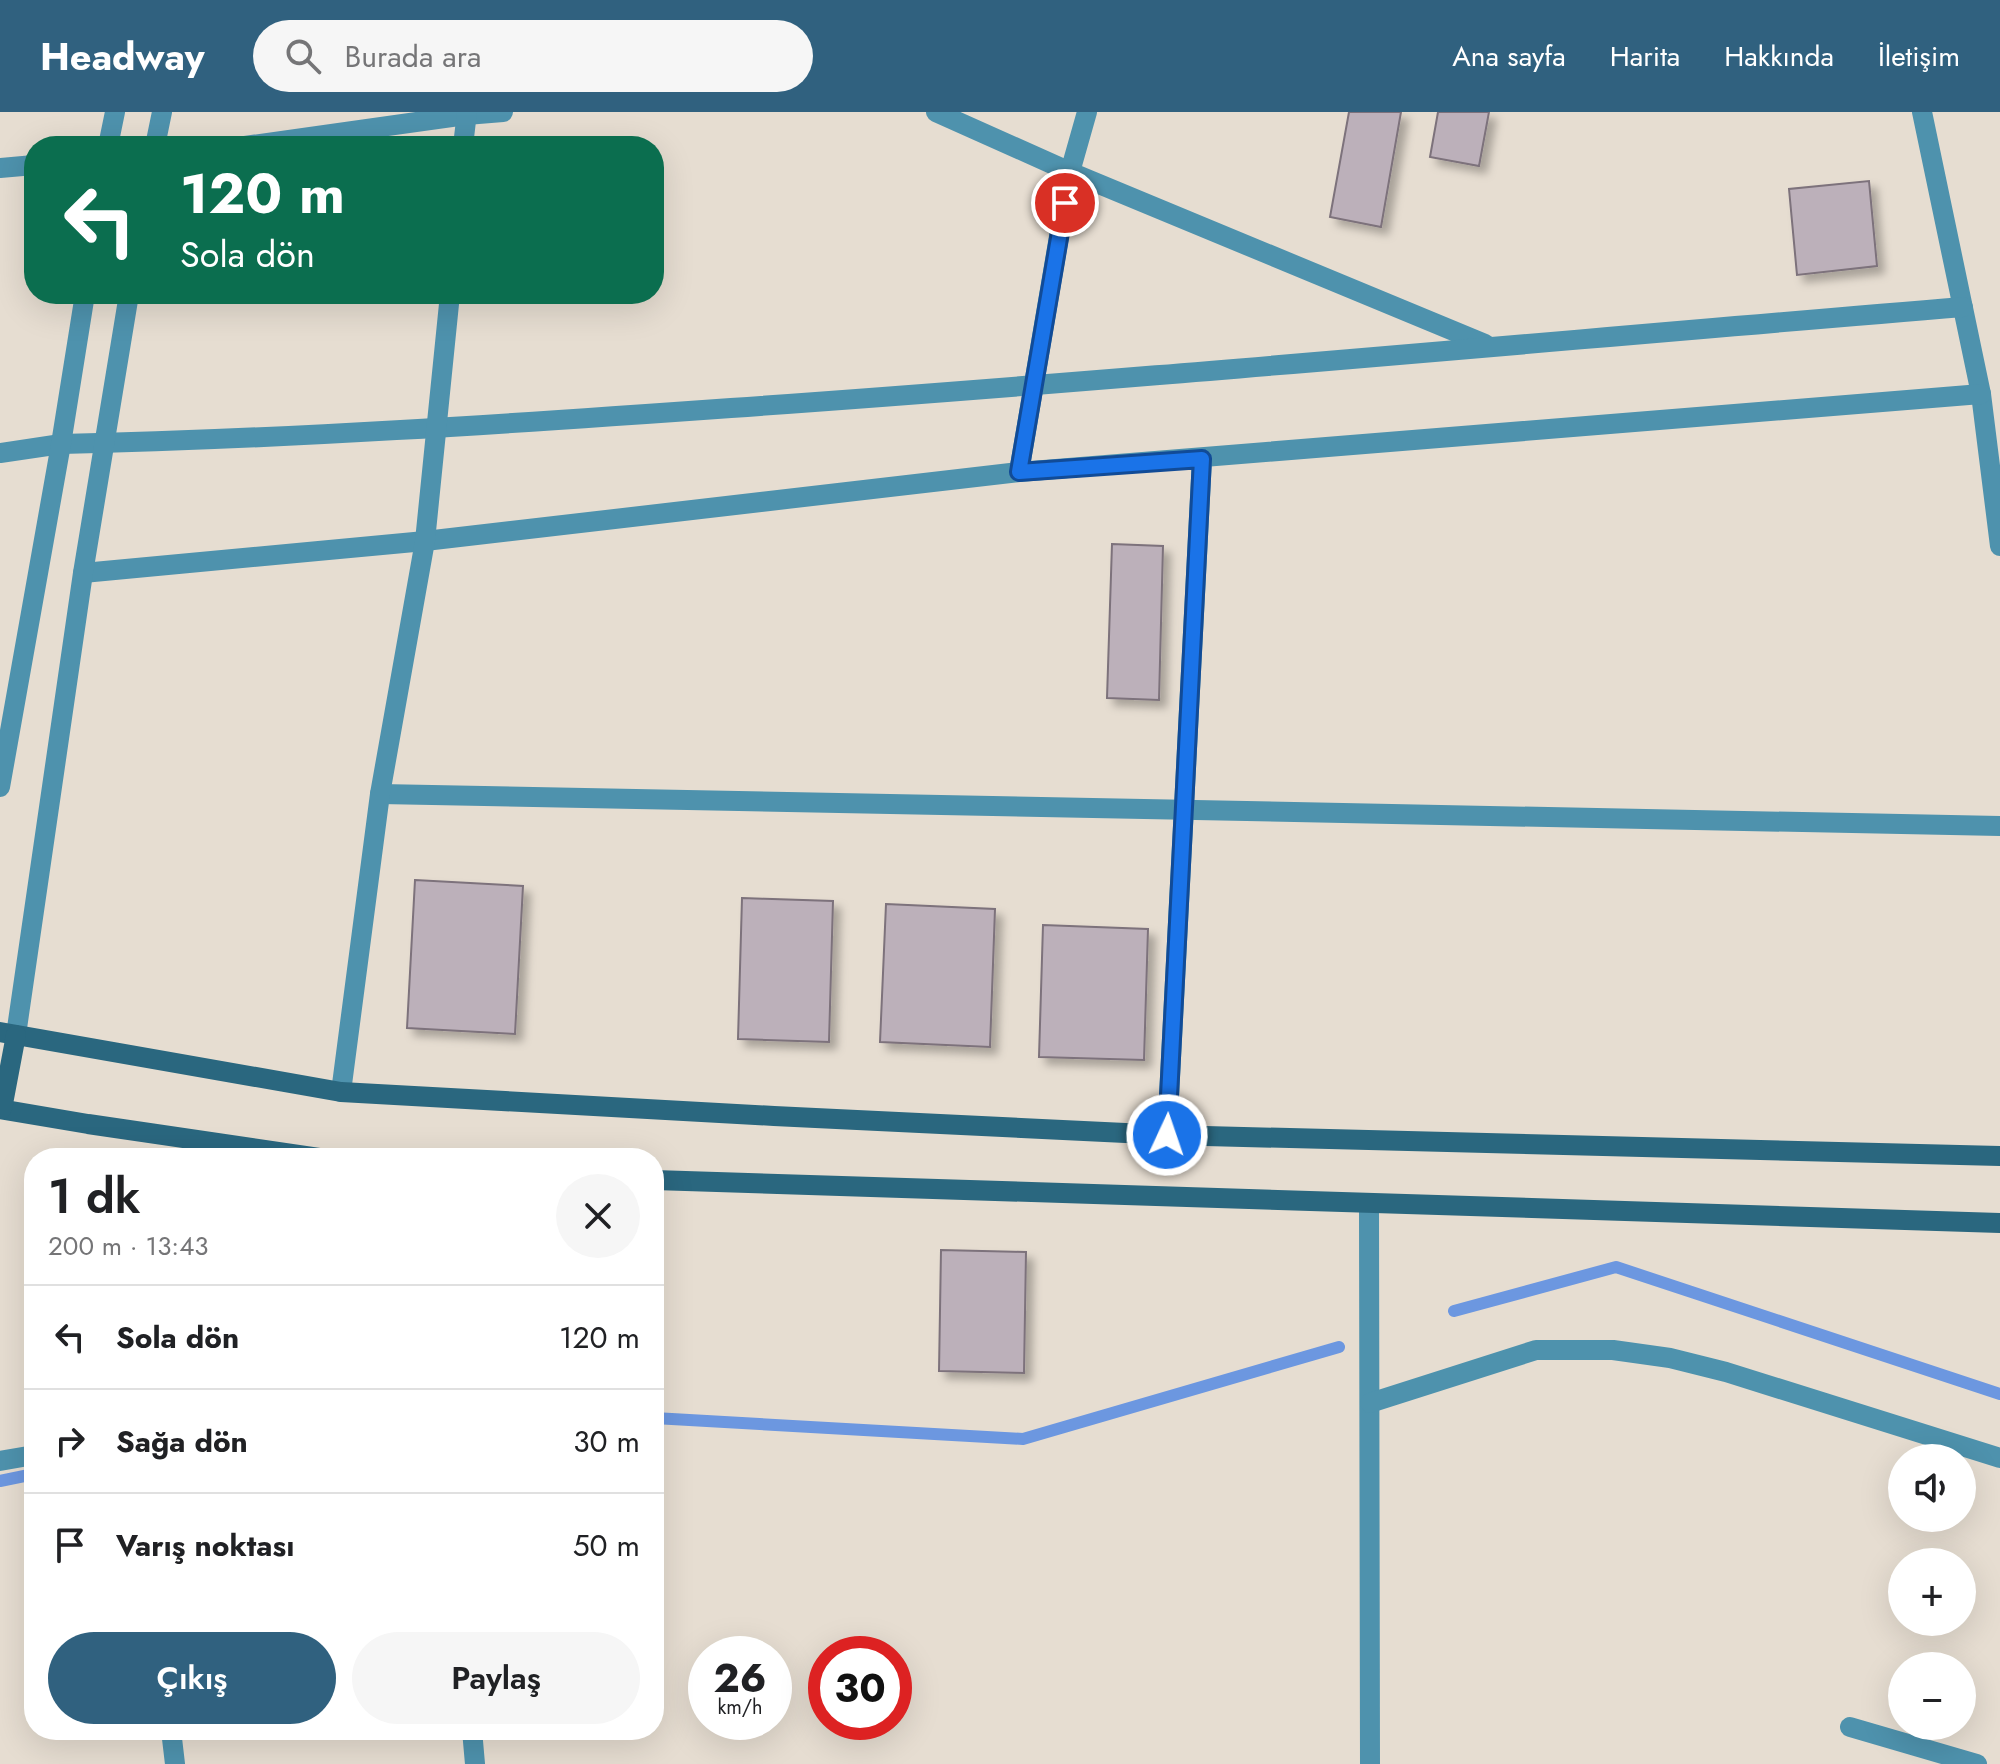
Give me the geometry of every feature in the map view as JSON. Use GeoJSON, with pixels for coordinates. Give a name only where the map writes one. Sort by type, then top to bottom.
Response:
{"type":"FeatureCollection","features":[{"type":"Feature","properties":{"kind":"main road"},"geometry":{"type":"LineString","coordinates":[[251,1148],[1,1109],[8,1034],[341,1092],[1167,1135],[2000,1156]]}},
{"type":"Feature","properties":{"kind":"main road"},"geometry":{"type":"LineString","coordinates":[[664,1180],[2000,1223]]}},
{"type":"Feature","properties":{"kind":"street"},"geometry":{"type":"LineString","coordinates":[[110,136],[115,112]]}},
{"type":"Feature","properties":{"kind":"street"},"geometry":{"type":"LineString","coordinates":[[157,136],[162,112]]}},
{"type":"Feature","properties":{"kind":"street"},"geometry":{"type":"LineString","coordinates":[[312,136],[466,113],[503,112]]}},
{"type":"Feature","properties":{"kind":"street"},"geometry":{"type":"LineString","coordinates":[[936,112],[1070,172],[1490,346]]}},
{"type":"Feature","properties":{"kind":"street"},"geometry":{"type":"LineString","coordinates":[[1019,472],[1070,172],[1087,112]]}},
{"type":"Feature","properties":{"kind":"street"},"geometry":{"type":"LineString","coordinates":[[1922,112],[1981,394],[2000,546]]}},
{"type":"Feature","properties":{"kind":"street"},"geometry":{"type":"LineString","coordinates":[[464,136],[466,113]]}},
{"type":"Feature","properties":{"kind":"street"},"geometry":{"type":"LineString","coordinates":[[0,168],[24,166]]}},
{"type":"Feature","properties":{"kind":"street"},"geometry":{"type":"LineString","coordinates":[[0,787],[83,304]]}},
{"type":"Feature","properties":{"kind":"street"},"geometry":{"type":"LineString","coordinates":[[8,1034],[127,304]]}},
{"type":"Feature","properties":{"kind":"street"},"geometry":{"type":"LineString","coordinates":[[341,1092],[380,794],[425,541],[449,304]]}},
{"type":"Feature","properties":{"kind":"street"},"geometry":{"type":"LineString","coordinates":[[0,453],[61,444],[438,429],[1033,387],[1963,307]]}},
{"type":"Feature","properties":{"kind":"street"},"geometry":{"type":"LineString","coordinates":[[83,573],[425,541],[1019,472],[1981,394]]}},
{"type":"Feature","properties":{"kind":"street"},"geometry":{"type":"LineString","coordinates":[[1167,1135],[1202,459]]}},
{"type":"Feature","properties":{"kind":"street"},"geometry":{"type":"LineString","coordinates":[[380,794],[2000,826]]}},
{"type":"Feature","properties":{"kind":"street"},"geometry":{"type":"LineString","coordinates":[[1369,1204],[1370,1764]]}},
{"type":"Feature","properties":{"kind":"street"},"geometry":{"type":"LineString","coordinates":[[1370,1403],[1536,1350],[1613,1350],[1670,1358],[1726,1372],[2000,1458]]}},
{"type":"Feature","properties":{"kind":"street"},"geometry":{"type":"LineString","coordinates":[[0,1461],[24,1457]]}},
{"type":"Feature","properties":{"kind":"street"},"geometry":{"type":"LineString","coordinates":[[1850,1727],[1977,1764]]}},
{"type":"Feature","properties":{"kind":"street"},"geometry":{"type":"LineString","coordinates":[[172,1740],[175,1764]]}},
{"type":"Feature","properties":{"kind":"street"},"geometry":{"type":"LineString","coordinates":[[473,1740],[475,1764]]}},
{"type":"Feature","properties":{"kind":"building"},"geometry":{"type":"Polygon","coordinates":[[[1349,112],[1401,112],[1381,227],[1330,217],[1349,112]]]}},
{"type":"Feature","properties":{"kind":"building"},"geometry":{"type":"Polygon","coordinates":[[[1438,112],[1489,112],[1479,166],[1430,157],[1438,112]]]}},
{"type":"Feature","properties":{"kind":"building"},"geometry":{"type":"Polygon","coordinates":[[[1869,181],[1877,266],[1797,275],[1789,189],[1869,181]]]}},
{"type":"Feature","properties":{"kind":"building"},"geometry":{"type":"Polygon","coordinates":[[[1112,544],[1163,546],[1159,700],[1107,698],[1112,544]]]}},
{"type":"Feature","properties":{"kind":"building"},"geometry":{"type":"Polygon","coordinates":[[[415,880],[523,886],[515,1034],[407,1028],[415,880]]]}},
{"type":"Feature","properties":{"kind":"building"},"geometry":{"type":"Polygon","coordinates":[[[742,898],[833,901],[829,1042],[738,1039],[742,898]]]}},
{"type":"Feature","properties":{"kind":"building"},"geometry":{"type":"Polygon","coordinates":[[[886,904],[995,909],[990,1047],[880,1042],[886,904]]]}},
{"type":"Feature","properties":{"kind":"building"},"geometry":{"type":"Polygon","coordinates":[[[1043,925],[1148,929],[1144,1060],[1039,1057],[1043,925]]]}},
{"type":"Feature","properties":{"kind":"building"},"geometry":{"type":"Polygon","coordinates":[[[941,1250],[1026,1252],[1024,1373],[939,1371],[941,1250]]]}},
{"type":"Feature","properties":{"kind":"waterway"},"geometry":{"type":"LineString","coordinates":[[1454,1311],[1616,1267],[2000,1394]]}},
{"type":"Feature","properties":{"kind":"waterway"},"geometry":{"type":"LineString","coordinates":[[664,1419],[1023,1439],[1339,1347]]}},
{"type":"Feature","properties":{"kind":"waterway"},"geometry":{"type":"LineString","coordinates":[[0,1481],[24,1476]]}},
{"type":"Feature","properties":{"kind":"route"},"geometry":{"type":"LineString","coordinates":[[1065,203],[1019,472],[1202,459],[1167,1135]]}}]}
